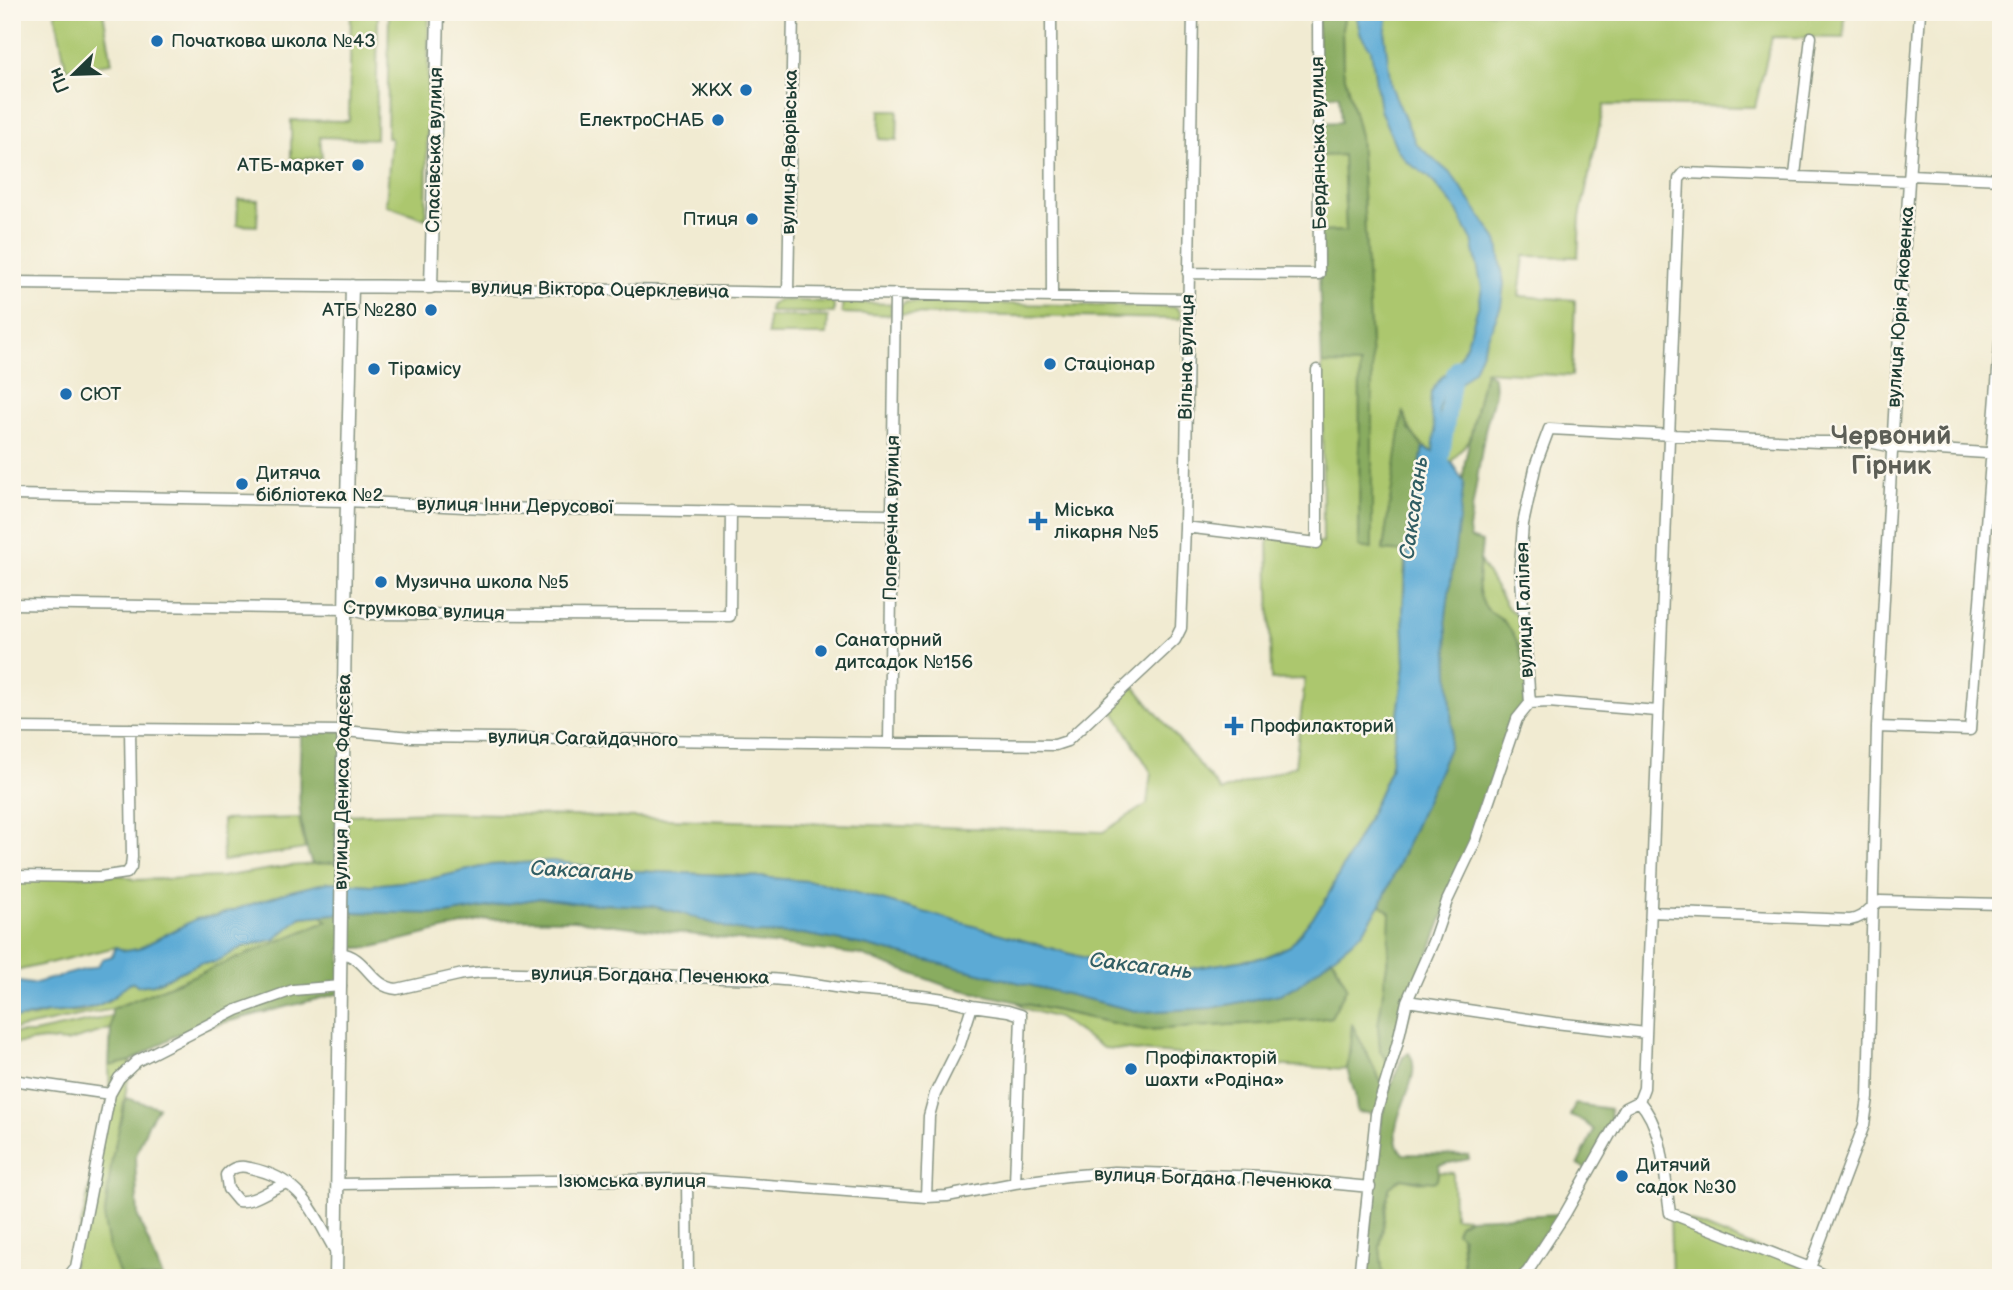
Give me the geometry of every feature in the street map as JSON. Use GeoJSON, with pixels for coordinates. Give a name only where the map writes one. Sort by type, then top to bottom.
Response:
{"type":"FeatureCollection","features":[{"type":"Feature","properties":{"kind":"street","name":"Спасівська вулиця"},"geometry":{"type":"LineString","coordinates":[[431,287],[438,12]]}},
{"type":"Feature","properties":{"kind":"street","name":"вулиця Яворівська"},"geometry":{"type":"LineString","coordinates":[[788,293],[793,12]]}},
{"type":"Feature","properties":{"kind":"street"},"geometry":{"type":"LineString","coordinates":[[1051,12],[1052,297]]}},
{"type":"Feature","properties":{"kind":"street","name":"Вільна вулиця"},"geometry":{"type":"LineString","coordinates":[[1130,681],[1179,635],[1185,527],[1194,12]]}},
{"type":"Feature","properties":{"kind":"street","name":"Бердянська вулиця"},"geometry":{"type":"LineString","coordinates":[[1188,273],[1319,274],[1318,12]]}},
{"type":"Feature","properties":{"kind":"street","name":"вулиця Юрія Яковенка"},"geometry":{"type":"LineString","coordinates":[[1810,1268],[1864,1125],[1868,1098],[1877,727],[1920,12]]}},
{"type":"Feature","properties":{"kind":"street"},"geometry":{"type":"LineString","coordinates":[[1521,1278],[1565,1213],[1625,1108],[1639,1101],[1644,1088],[1679,179],[1684,173],[1795,175],[1811,37]]}},
{"type":"Feature","properties":{"kind":"street","name":"вулиця Юрія Яковенка"},"geometry":{"type":"LineString","coordinates":[[1795,175],[1909,178]]}},
{"type":"Feature","properties":{"kind":"street"},"geometry":{"type":"LineString","coordinates":[[1909,178],[2001,179]]}},
{"type":"Feature","properties":{"kind":"street","name":"вулиця Віктора Оцерклевича"},"geometry":{"type":"LineString","coordinates":[[12,283],[1187,299]]}},
{"type":"Feature","properties":{"kind":"street","name":"вулиця Дениса Фадєєва"},"geometry":{"type":"LineString","coordinates":[[336,1278],[352,286]]}},
{"type":"Feature","properties":{"kind":"street","name":"Поперечна вулиця"},"geometry":{"type":"LineString","coordinates":[[889,743],[895,294]]}},
{"type":"Feature","properties":{"kind":"street"},"geometry":{"type":"LineString","coordinates":[[1877,727],[1970,730],[1996,454],[2001,332]]}},
{"type":"Feature","properties":{"kind":"street"},"geometry":{"type":"LineString","coordinates":[[1185,527],[1317,543],[1317,370]]}},
{"type":"Feature","properties":{"kind":"street","name":"вулиця Галілея"},"geometry":{"type":"LineString","coordinates":[[1657,712],[1548,702],[1530,704],[1520,565],[1524,524],[1536,464],[1549,429],[1669,436],[1868,442],[1893,447],[1996,454]]}},
{"type":"Feature","properties":{"kind":"street","name":"вулиця Інни Дерусової"},"geometry":{"type":"LineString","coordinates":[[12,495],[347,501],[483,508],[892,514]]}},
{"type":"Feature","properties":{"kind":"street","name":"Струмкова вулиця"},"geometry":{"type":"LineString","coordinates":[[12,604],[346,609],[368,614],[730,616],[731,511]]}},
{"type":"Feature","properties":{"kind":"street","name":"вулиця Сагайдачного"},"geometry":{"type":"LineString","coordinates":[[12,728],[344,731],[412,737],[1055,745],[1067,741],[1130,681]]}},
{"type":"Feature","properties":{"kind":"street"},"geometry":{"type":"LineString","coordinates":[[1359,1278],[1376,1114],[1407,1001],[1433,942],[1447,901],[1475,842],[1517,719],[1530,704]]}},
{"type":"Feature","properties":{"kind":"street"},"geometry":{"type":"LineString","coordinates":[[12,876],[107,877],[127,873],[132,857],[130,729]]}},
{"type":"Feature","properties":{"kind":"street"},"geometry":{"type":"LineString","coordinates":[[1651,912],[1850,920],[1860,919],[1880,901],[2001,904]]}},
{"type":"Feature","properties":{"kind":"street","name":"вулиця Богдана Печенюка"},"geometry":{"type":"LineString","coordinates":[[340,951],[356,959],[380,984],[397,989],[483,972],[802,980],[851,989],[950,999],[1021,1015],[1015,1183]]}},
{"type":"Feature","properties":{"kind":"street"},"geometry":{"type":"LineString","coordinates":[[67,1278],[76,1267],[110,1094],[119,1078],[137,1061],[237,1010],[293,990],[341,986]]}},
{"type":"Feature","properties":{"kind":"street"},"geometry":{"type":"LineString","coordinates":[[1407,1001],[1555,1023],[1646,1033]]}},
{"type":"Feature","properties":{"kind":"street"},"geometry":{"type":"LineString","coordinates":[[926,1197],[929,1116],[934,1094],[960,1044],[972,1006]]}},
{"type":"Feature","properties":{"kind":"street"},"geometry":{"type":"LineString","coordinates":[[12,1080],[110,1094]]}},
{"type":"Feature","properties":{"kind":"street"},"geometry":{"type":"LineString","coordinates":[[1639,1101],[1648,1111],[1657,1135],[1670,1213],[1831,1278]]}},
{"type":"Feature","properties":{"kind":"street"},"geometry":{"type":"LineString","coordinates":[[288,1183],[271,1188],[246,1202],[238,1201],[228,1189],[226,1175],[229,1170],[244,1166],[263,1170],[288,1183],[299,1191],[337,1254]]}},
{"type":"Feature","properties":{"kind":"street","name":"вулиця Богдана Печенюка"},"geometry":{"type":"LineString","coordinates":[[926,1197],[947,1196],[1015,1183],[1114,1172],[1266,1177],[1370,1186]]}},
{"type":"Feature","properties":{"kind":"street"},"geometry":{"type":"LineString","coordinates":[[687,1179],[688,1278]]}},
{"type":"Feature","properties":{"kind":"street","name":"Ізюмська вулиця"},"geometry":{"type":"LineString","coordinates":[[338,1184],[687,1179],[926,1197]]}},
{"type":"Feature","properties":{"kind":"green space"},"geometry":{"type":"Polygon","coordinates":[[[55,12],[103,12],[112,63],[66,69],[55,12]]]}},
{"type":"Feature","properties":{"kind":"green space"},"geometry":{"type":"Polygon","coordinates":[[[351,12],[378,12],[376,139],[320,137],[322,158],[291,159],[291,120],[349,121],[351,12]]]}},
{"type":"Feature","properties":{"kind":"green space"},"geometry":{"type":"Polygon","coordinates":[[[389,12],[429,12],[426,219],[386,205],[391,138],[387,138],[389,12]]]}},
{"type":"Feature","properties":{"kind":"green space"},"geometry":{"type":"Polygon","coordinates":[[[1318,12],[1346,12],[1342,28],[1343,69],[1360,136],[1372,365],[1372,549],[1359,547],[1360,365],[1322,364],[1320,232],[1346,231],[1343,155],[1318,156],[1318,123],[1341,122],[1339,95],[1318,96],[1318,12]]]}},
{"type":"Feature","properties":{"kind":"green space"},"geometry":{"type":"Polygon","coordinates":[[[1346,12],[1845,12],[1844,38],[1772,37],[1755,107],[1604,105],[1580,217],[1578,257],[1524,256],[1519,296],[1575,300],[1572,376],[1485,371],[1470,439],[1451,462],[1421,444],[1411,431],[1404,413],[1383,549],[1405,552],[1405,665],[1390,770],[1324,903],[1290,946],[1265,957],[1163,973],[1096,961],[818,882],[613,870],[553,861],[490,865],[430,879],[371,885],[329,882],[291,891],[216,916],[196,919],[138,949],[125,951],[116,947],[12,972],[12,876],[122,875],[135,880],[221,877],[290,866],[341,862],[342,815],[435,812],[1103,832],[1147,804],[1151,772],[1108,702],[1130,681],[1221,791],[1295,766],[1305,679],[1271,680],[1268,536],[1323,543],[1322,364],[1360,364],[1359,547],[1372,548],[1372,365],[1360,136],[1343,69],[1342,28],[1346,12]]]}},
{"type":"Feature","properties":{"kind":"green space"},"geometry":{"type":"Polygon","coordinates":[[[880,110],[898,110],[897,140],[879,139],[880,110]]]}},
{"type":"Feature","properties":{"kind":"green space"},"geometry":{"type":"Polygon","coordinates":[[[1343,155],[1346,231],[1320,232],[1318,156],[1343,155]]]}},
{"type":"Feature","properties":{"kind":"green space"},"geometry":{"type":"Polygon","coordinates":[[[238,199],[258,200],[257,226],[237,225],[238,199]]]}},
{"type":"Feature","properties":{"kind":"green space"},"geometry":{"type":"Polygon","coordinates":[[[777,300],[831,302],[834,305],[834,313],[769,312],[770,306],[777,300]]]}},
{"type":"Feature","properties":{"kind":"green space"},"geometry":{"type":"Polygon","coordinates":[[[842,302],[891,304],[891,315],[842,313],[842,302]]]}},
{"type":"Feature","properties":{"kind":"green space"},"geometry":{"type":"Polygon","coordinates":[[[905,302],[1176,307],[1181,313],[1180,319],[900,314],[900,306],[905,302]]]}},
{"type":"Feature","properties":{"kind":"green space"},"geometry":{"type":"Polygon","coordinates":[[[768,316],[828,317],[827,335],[768,335],[768,316]]]}},
{"type":"Feature","properties":{"kind":"green space"},"geometry":{"type":"Polygon","coordinates":[[[1485,371],[1494,377],[1495,393],[1485,430],[1469,529],[1470,538],[1482,542],[1478,580],[1482,601],[1489,611],[1511,629],[1515,637],[1525,667],[1528,695],[1433,942],[1391,1067],[1380,1051],[1378,1026],[1388,957],[1390,913],[1381,904],[1449,748],[1452,729],[1446,616],[1465,461],[1485,371]]]}},
{"type":"Feature","properties":{"kind":"green space"},"geometry":{"type":"Polygon","coordinates":[[[1403,411],[1409,429],[1423,448],[1405,552],[1383,550],[1403,411]]]}},
{"type":"Feature","properties":{"kind":"green space"},"geometry":{"type":"Polygon","coordinates":[[[1480,561],[1508,608],[1524,621],[1526,669],[1504,621],[1488,612],[1480,599],[1480,561]]]}},
{"type":"Feature","properties":{"kind":"green space"},"geometry":{"type":"Polygon","coordinates":[[[301,730],[344,731],[341,862],[312,864],[306,848],[299,798],[301,730]]]}},
{"type":"Feature","properties":{"kind":"green space"},"geometry":{"type":"Polygon","coordinates":[[[299,818],[305,849],[223,861],[222,820],[299,818]]]}},
{"type":"Feature","properties":{"kind":"green space"},"geometry":{"type":"Polygon","coordinates":[[[541,898],[578,903],[652,906],[754,933],[803,934],[864,945],[1140,1012],[1212,1008],[1280,994],[1297,986],[1332,957],[1347,987],[1331,1017],[1145,1030],[949,987],[861,955],[574,920],[487,919],[373,947],[341,949],[341,993],[178,1034],[131,1061],[109,1066],[112,1009],[328,921],[320,915],[356,912],[446,914],[541,898]]]}},
{"type":"Feature","properties":{"kind":"green space"},"geometry":{"type":"Polygon","coordinates":[[[1381,904],[1390,913],[1391,932],[1384,987],[1391,1067],[1384,1088],[1352,1025],[1347,1069],[1268,1065],[1238,1059],[1103,1048],[1058,1018],[1023,1008],[1018,1003],[1145,1030],[1331,1017],[1347,987],[1332,957],[1362,933],[1381,904]]]}},
{"type":"Feature","properties":{"kind":"green space"},"geometry":{"type":"Polygon","coordinates":[[[320,915],[329,921],[112,1009],[12,1030],[12,1018],[85,1011],[108,1001],[123,985],[132,982],[138,986],[155,984],[200,963],[212,963],[243,947],[275,939],[298,918],[320,915]]]}},
{"type":"Feature","properties":{"kind":"green space"},"geometry":{"type":"Polygon","coordinates":[[[113,1016],[117,1027],[66,1042],[45,1040],[12,1044],[12,1033],[34,1033],[113,1016]]]}},
{"type":"Feature","properties":{"kind":"green space"},"geometry":{"type":"Polygon","coordinates":[[[1352,1024],[1384,1088],[1376,1114],[1357,1112],[1355,1094],[1347,1069],[1352,1024]]]}},
{"type":"Feature","properties":{"kind":"green space"},"geometry":{"type":"Polygon","coordinates":[[[1409,1053],[1413,1064],[1412,1077],[1396,1130],[1397,1142],[1403,1154],[1468,1155],[1469,1159],[1439,1165],[1437,1180],[1433,1182],[1401,1178],[1389,1188],[1380,1247],[1383,1278],[1364,1278],[1382,1116],[1403,1056],[1409,1053]]]}},
{"type":"Feature","properties":{"kind":"green space"},"geometry":{"type":"Polygon","coordinates":[[[131,1061],[104,1221],[121,1278],[67,1278],[70,1276],[110,1094],[109,1066],[131,1061]]]}},
{"type":"Feature","properties":{"kind":"green space"},"geometry":{"type":"Polygon","coordinates":[[[126,1098],[158,1107],[148,1124],[135,1158],[138,1217],[163,1278],[121,1278],[109,1248],[104,1221],[112,1158],[126,1098]]]}},
{"type":"Feature","properties":{"kind":"green space"},"geometry":{"type":"Polygon","coordinates":[[[1575,1104],[1610,1109],[1608,1133],[1587,1170],[1578,1164],[1594,1130],[1583,1121],[1570,1116],[1575,1104]]]}},
{"type":"Feature","properties":{"kind":"green space"},"geometry":{"type":"Polygon","coordinates":[[[1438,1172],[1453,1173],[1454,1217],[1470,1218],[1459,1224],[1465,1277],[1383,1278],[1380,1247],[1389,1188],[1401,1178],[1419,1182],[1437,1180],[1438,1172]]]}},
{"type":"Feature","properties":{"kind":"green space"},"geometry":{"type":"Polygon","coordinates":[[[1670,1213],[1831,1278],[1672,1278],[1670,1213]]]}},
{"type":"Feature","properties":{"kind":"green space"},"geometry":{"type":"Polygon","coordinates":[[[1560,1214],[1525,1268],[1515,1278],[1464,1278],[1462,1237],[1456,1232],[1459,1224],[1470,1218],[1560,1214]]]}},
{"type":"Feature","properties":{"kind":"water"},"geometry":{"type":"Polygon","coordinates":[[[1360,12],[1388,12],[1385,37],[1391,86],[1416,144],[1452,175],[1493,234],[1498,243],[1504,284],[1501,306],[1474,370],[1461,382],[1446,389],[1439,410],[1446,459],[1464,482],[1446,616],[1452,729],[1449,748],[1381,904],[1362,933],[1297,986],[1280,994],[1212,1008],[1140,1012],[864,945],[803,934],[754,933],[652,906],[578,903],[541,898],[446,914],[356,912],[301,917],[275,939],[243,947],[215,962],[200,963],[154,984],[138,986],[132,982],[96,1006],[12,1018],[12,981],[32,984],[98,966],[102,959],[112,956],[116,947],[125,951],[138,949],[196,919],[216,916],[291,891],[329,882],[371,885],[430,879],[490,865],[553,861],[613,870],[818,882],[1096,961],[1163,973],[1265,957],[1290,946],[1324,903],[1390,770],[1405,665],[1403,611],[1406,563],[1423,448],[1433,452],[1435,431],[1430,409],[1431,392],[1441,378],[1455,366],[1467,343],[1482,288],[1472,240],[1456,209],[1429,177],[1407,162],[1397,149],[1380,110],[1371,50],[1360,33],[1357,18],[1360,12]]]}},
{"type":"Feature","properties":{"kind":"waterway","name":"Саксагань"},"geometry":{"type":"LineString","coordinates":[[1440,468],[1454,374],[1458,367]]}},
{"type":"Feature","properties":{"kind":"place","name":"Початкова школа №43"},"geometry":{"type":"Point","coordinates":[157,41]}},
{"type":"Feature","properties":{"kind":"place","name":"ЖКХ"},"geometry":{"type":"Point","coordinates":[746,90]}},
{"type":"Feature","properties":{"kind":"place","name":"ЕлектроСНАБ"},"geometry":{"type":"Point","coordinates":[718,120]}},
{"type":"Feature","properties":{"kind":"place","name":"АТБ-маркет"},"geometry":{"type":"Point","coordinates":[358,165]}},
{"type":"Feature","properties":{"kind":"place","name":"Птиця"},"geometry":{"type":"Point","coordinates":[752,219]}},
{"type":"Feature","properties":{"kind":"place","name":"АТБ №280"},"geometry":{"type":"Point","coordinates":[431,310]}},
{"type":"Feature","properties":{"kind":"place","name":"Стаціонар"},"geometry":{"type":"Point","coordinates":[1050,364]}},
{"type":"Feature","properties":{"kind":"place","name":"Тірамісу"},"geometry":{"type":"Point","coordinates":[374,369]}},
{"type":"Feature","properties":{"kind":"place","name":"СЮТ"},"geometry":{"type":"Point","coordinates":[66,394]}},
{"type":"Feature","properties":{"kind":"place","name":"Дитяча бібліотека №2"},"geometry":{"type":"Point","coordinates":[242,484]}},
{"type":"Feature","properties":{"kind":"place","name":"Міська лікарня №5"},"geometry":{"type":"Point","coordinates":[1038,521]}},
{"type":"Feature","properties":{"kind":"place","name":"Музична школа №5"},"geometry":{"type":"Point","coordinates":[381,582]}},
{"type":"Feature","properties":{"kind":"place","name":"Санаторний дитсадок №156"},"geometry":{"type":"Point","coordinates":[821,651]}},
{"type":"Feature","properties":{"kind":"place","name":"Профилакторий"},"geometry":{"type":"Point","coordinates":[1234,726]}},
{"type":"Feature","properties":{"kind":"place","name":"Профілакторій шахти «Родіна»"},"geometry":{"type":"Point","coordinates":[1131,1069]}},
{"type":"Feature","properties":{"kind":"place","name":"Дитячий садок №30"},"geometry":{"type":"Point","coordinates":[1622,1176]}},
{"type":"Feature","properties":{"kind":"district","name":"Червоний Гірник"},"geometry":{"type":"Point","coordinates":[1891,450]}}]}
